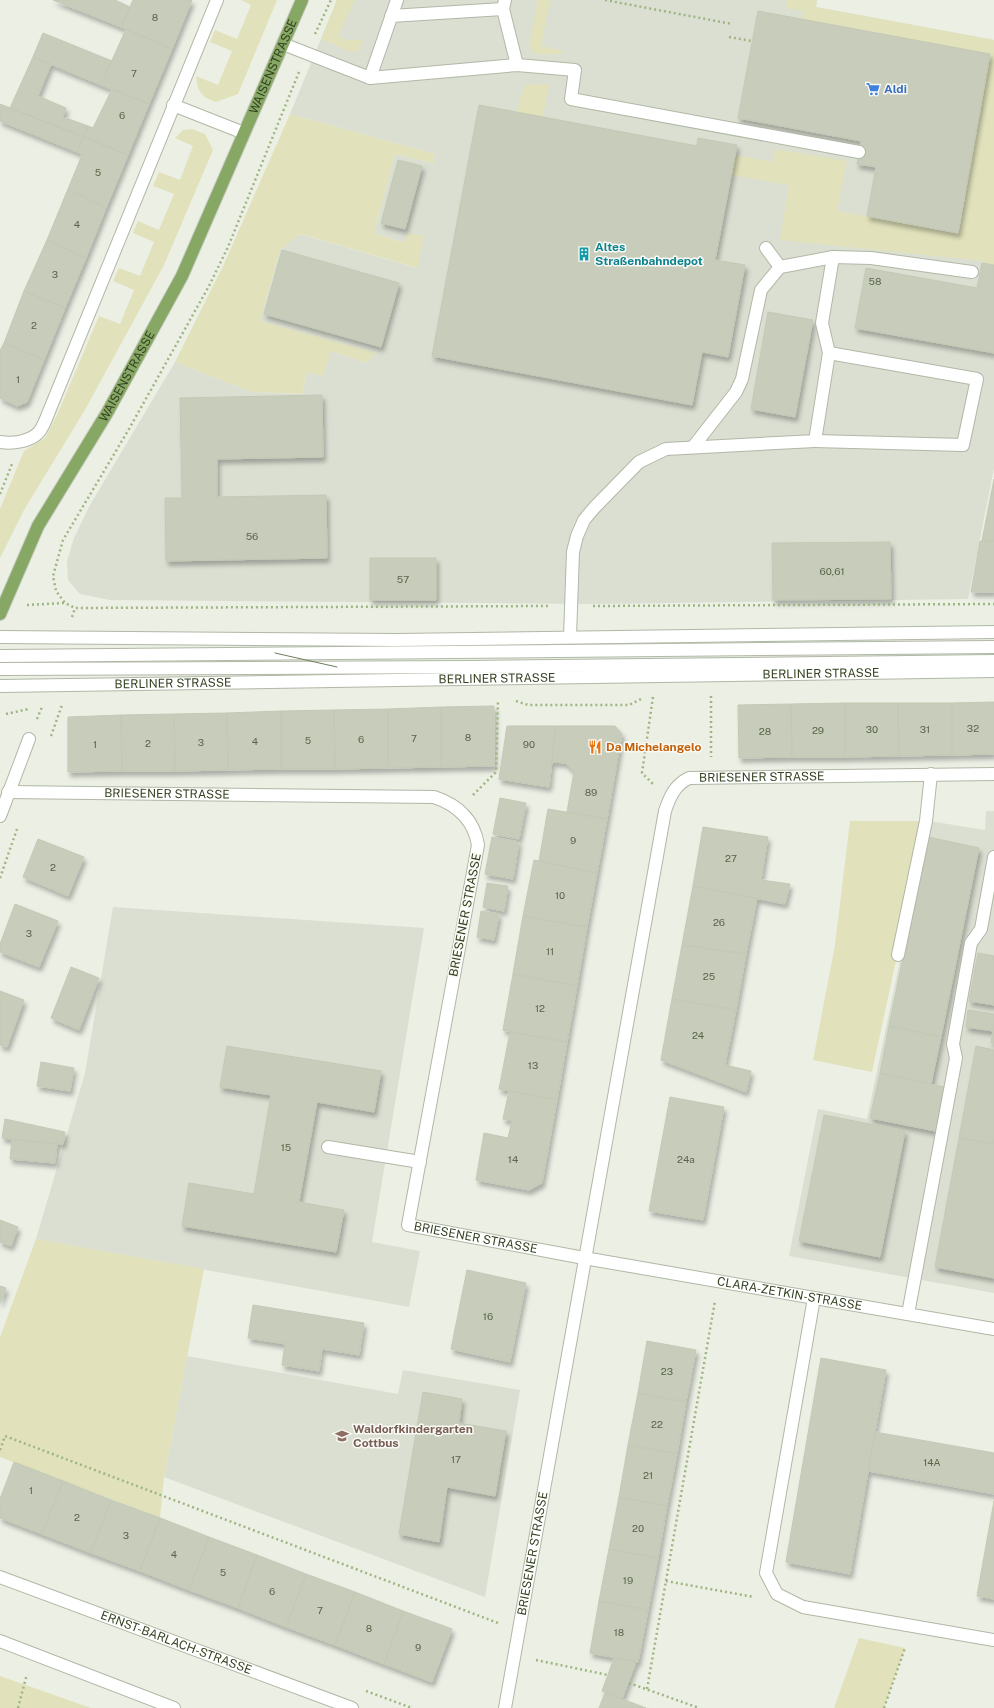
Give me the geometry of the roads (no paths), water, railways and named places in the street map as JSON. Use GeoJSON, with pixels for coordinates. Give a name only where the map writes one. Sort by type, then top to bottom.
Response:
{"type":"FeatureCollection","features":[{"type":"Feature","properties":{"kind":"main road","name":"WAISENSTRASSE"},"geometry":{"type":"LineString","coordinates":[[2,610],[38,526],[107,413],[182,276],[302,0]]}},
{"type":"Feature","properties":{"kind":"street"},"geometry":{"type":"LineString","coordinates":[[0,442],[9,444],[22,441],[38,432],[50,409],[217,0]]}},
{"type":"Feature","properties":{"kind":"street"},"geometry":{"type":"LineString","coordinates":[[370,78],[397,0]]}},
{"type":"Feature","properties":{"kind":"street"},"geometry":{"type":"LineString","coordinates":[[391,16],[504,5],[517,65]]}},
{"type":"Feature","properties":{"kind":"street"},"geometry":{"type":"LineString","coordinates":[[282,44],[370,78],[517,65],[575,70],[571,98],[859,152]]}},
{"type":"Feature","properties":{"kind":"street"},"geometry":{"type":"LineString","coordinates":[[173,105],[244,133]]}},
{"type":"Feature","properties":{"kind":"street"},"geometry":{"type":"LineString","coordinates":[[766,248],[780,267]]}},
{"type":"Feature","properties":{"kind":"street"},"geometry":{"type":"LineString","coordinates":[[814,441],[829,353],[822,323],[833,257]]}},
{"type":"Feature","properties":{"kind":"street"},"geometry":{"type":"LineString","coordinates":[[693,447],[736,392],[742,379],[761,290],[780,267],[833,257],[871,258],[972,272]]}},
{"type":"Feature","properties":{"kind":"street"},"geometry":{"type":"LineString","coordinates":[[570,637],[573,552],[577,536],[584,520],[604,496],[640,462],[666,449],[814,441],[963,445],[977,379],[829,353]]}},
{"type":"Feature","properties":{"kind":"street"},"geometry":{"type":"LineString","coordinates":[[0,636],[388,640],[994,632]]}},
{"type":"Feature","properties":{"kind":"street"},"geometry":{"type":"LineString","coordinates":[[0,656],[994,647]]}},
{"type":"Feature","properties":{"kind":"street"},"geometry":{"type":"LineString","coordinates":[[0,669],[469,667],[994,661]]}},
{"type":"Feature","properties":{"kind":"street","name":"BERLINER STRASSE"},"geometry":{"type":"LineString","coordinates":[[0,686],[994,671]]}},
{"type":"Feature","properties":{"kind":"street"},"geometry":{"type":"LineString","coordinates":[[0,816],[29,739]]}},
{"type":"Feature","properties":{"kind":"street"},"geometry":{"type":"LineString","coordinates":[[898,956],[926,821],[931,774]]}},
{"type":"Feature","properties":{"kind":"street","name":"BRIESENER STRASSE"},"geometry":{"type":"LineString","coordinates":[[505,1708],[584,1258],[665,811],[674,789],[681,782],[689,778],[994,774]]}},
{"type":"Feature","properties":{"kind":"street","name":"BRIESENER STRASSE"},"geometry":{"type":"LineString","coordinates":[[8,792],[434,797],[447,802],[459,810],[470,821],[476,833],[478,845],[408,1225],[584,1258]]}},
{"type":"Feature","properties":{"kind":"street"},"geometry":{"type":"LineString","coordinates":[[908,1314],[956,1058],[953,1044],[970,944],[981,929],[994,857]]}},
{"type":"Feature","properties":{"kind":"street"},"geometry":{"type":"LineString","coordinates":[[328,1147],[420,1162]]}},
{"type":"Feature","properties":{"kind":"street","name":"CLARA-ZETKIN-STRASSE"},"geometry":{"type":"LineString","coordinates":[[584,1258],[994,1329]]}},
{"type":"Feature","properties":{"kind":"street"},"geometry":{"type":"LineString","coordinates":[[814,1298],[766,1572],[777,1594],[803,1607],[994,1640]]}},
{"type":"Feature","properties":{"kind":"street","name":"ERNST-BARLACH-STRASSE"},"geometry":{"type":"LineString","coordinates":[[0,1577],[352,1708]]}},
{"type":"Feature","properties":{"kind":"street"},"geometry":{"type":"LineString","coordinates":[[0,1640],[169,1707]]}},
{"type":"Feature","properties":{"kind":"tram line"},"geometry":{"type":"LineString","coordinates":[[275,653],[337,667]]}},
{"type":"Feature","properties":{"kind":"place","name":"Aldi"},"geometry":{"type":"Point","coordinates":[873,89]}},
{"type":"Feature","properties":{"kind":"place","name":"Altes Straßenbahndepot"},"geometry":{"type":"Point","coordinates":[584,254]}},
{"type":"Feature","properties":{"kind":"place","name":"Da Michelangelo"},"geometry":{"type":"Point","coordinates":[595,747]}},
{"type":"Feature","properties":{"kind":"place","name":"Waldorfkindergarten Cottbus"},"geometry":{"type":"Point","coordinates":[342,1436]}}]}
